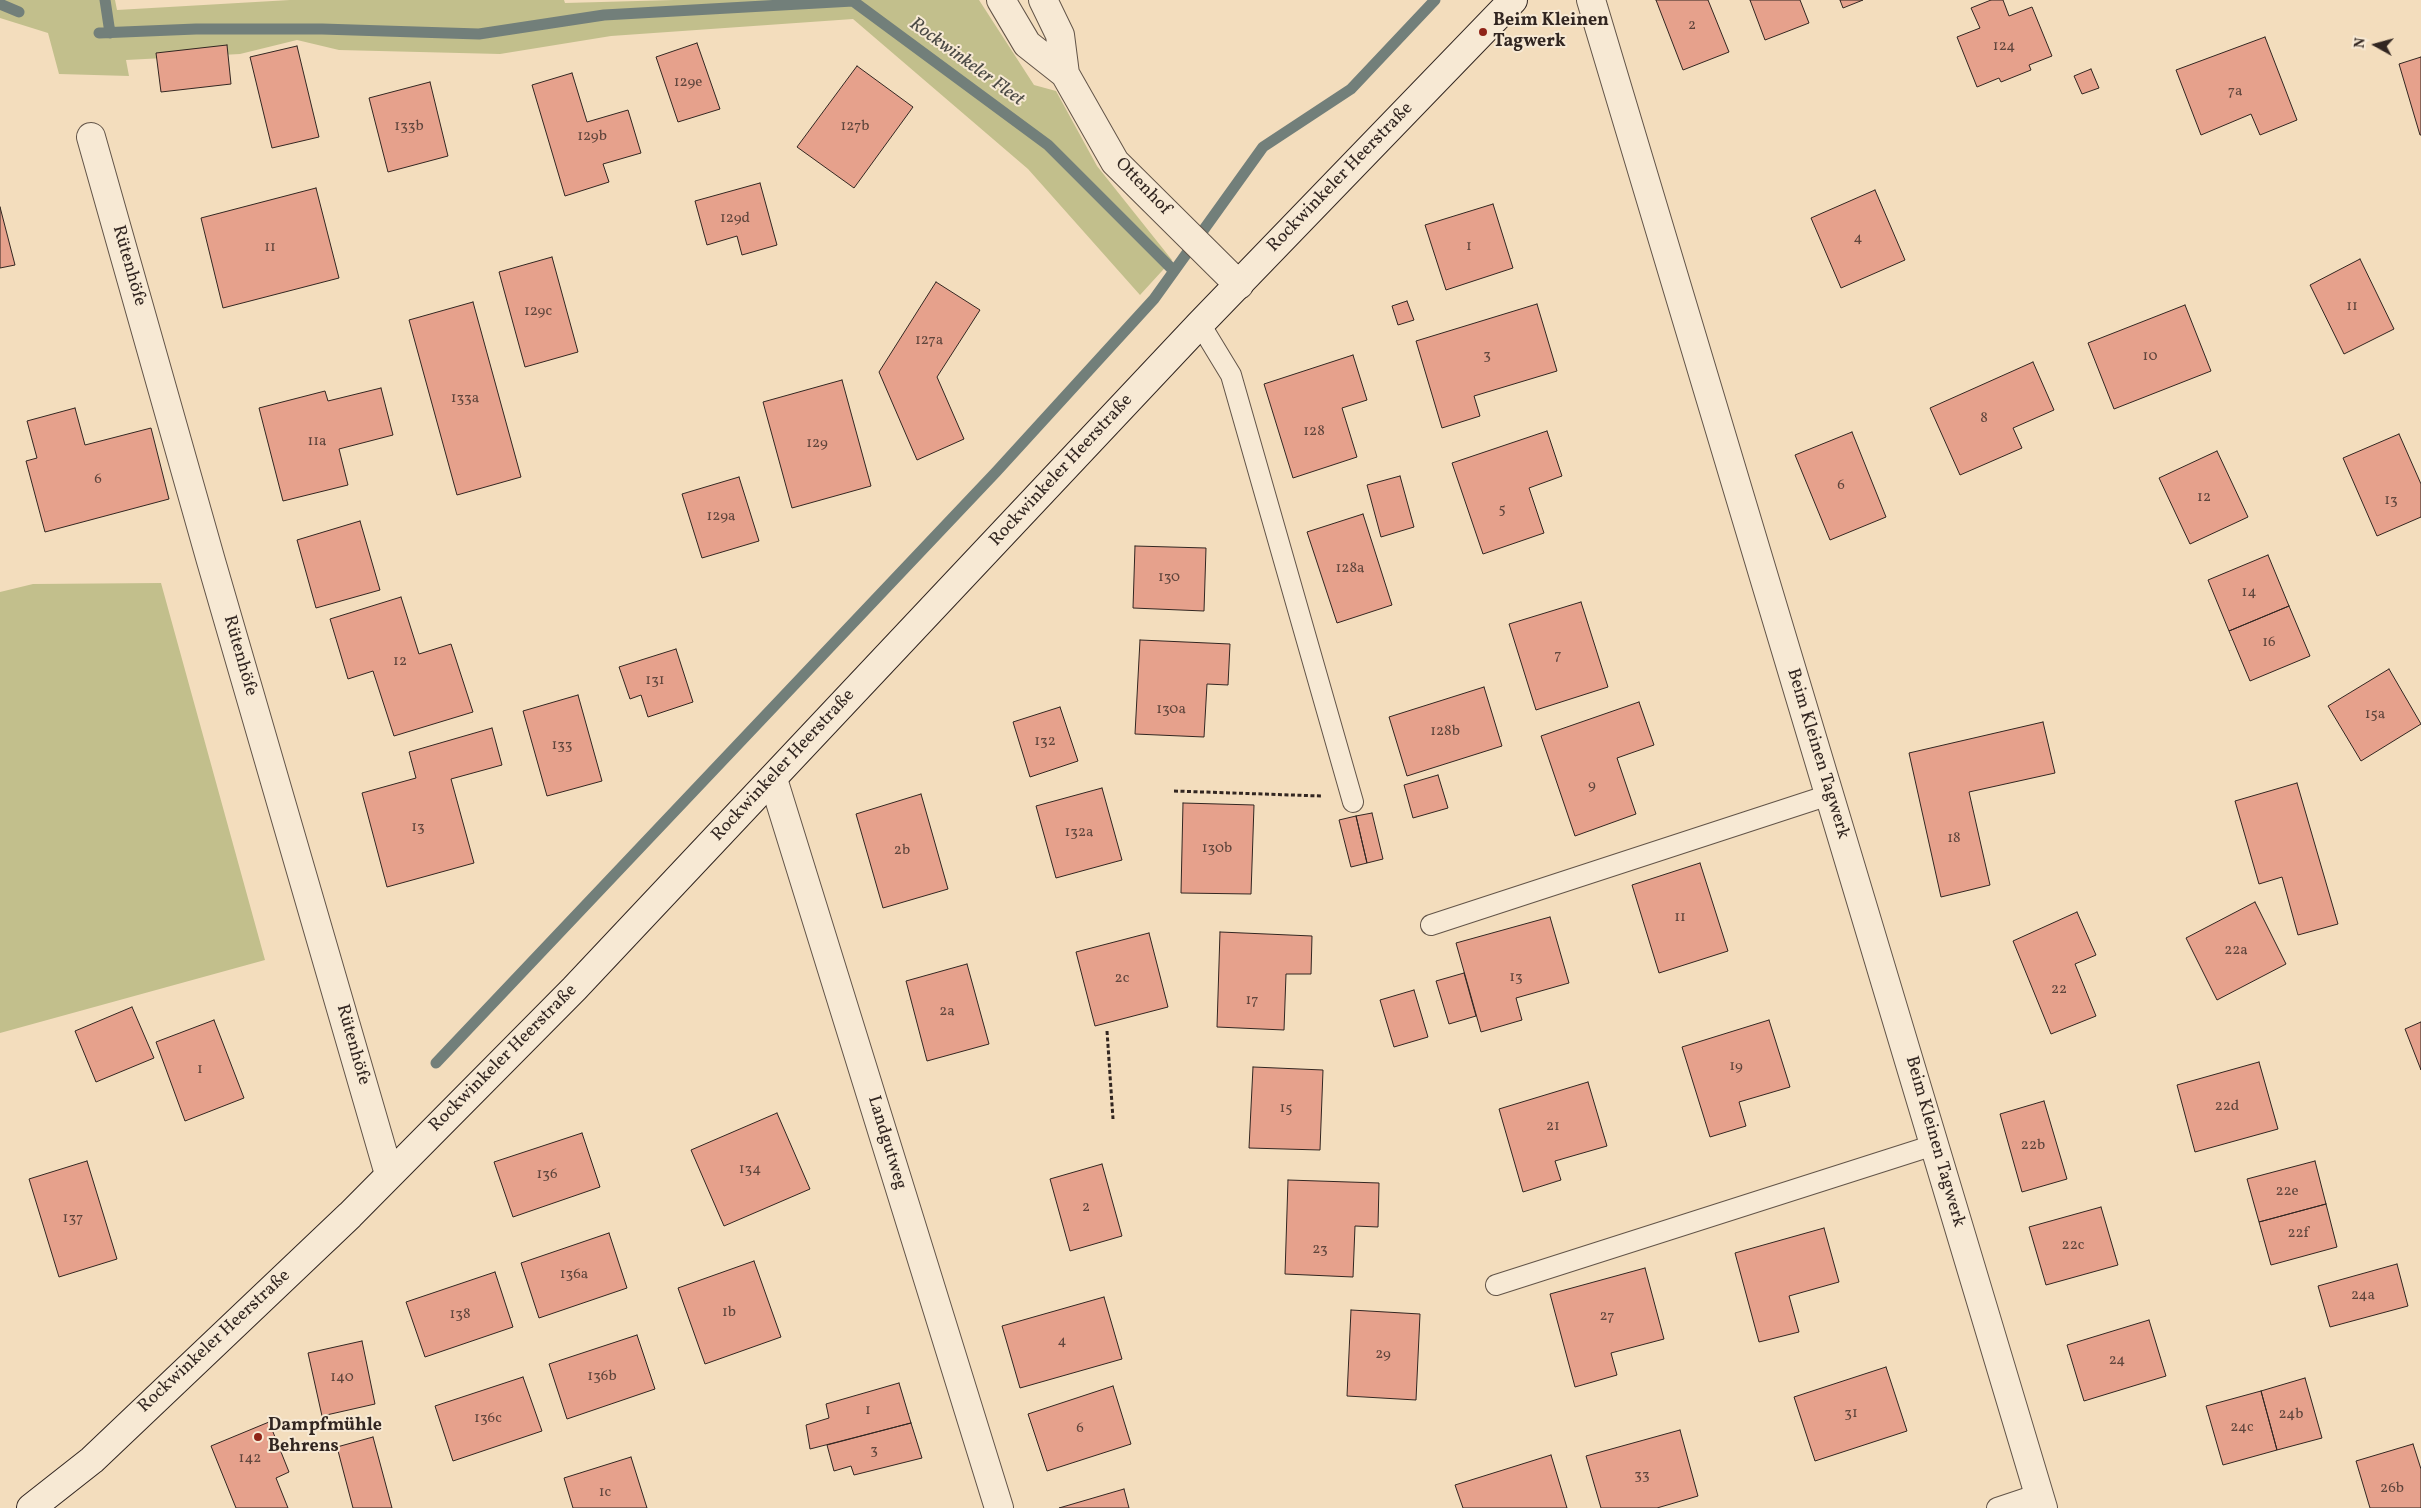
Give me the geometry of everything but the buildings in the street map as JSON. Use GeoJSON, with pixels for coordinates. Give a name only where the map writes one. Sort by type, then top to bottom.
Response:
{"type":"FeatureCollection","features":[{"type":"Feature","properties":{"kind":"street","name":"Ottenhof"},"geometry":{"type":"LineString","coordinates":[[1001,0],[1027,44],[1065,74],[1115,162],[1239,285]]}},
{"type":"Feature","properties":{"kind":"street","name":"Ottenhof"},"geometry":{"type":"LineString","coordinates":[[1043,0],[1060,35],[1065,74]]}},
{"type":"Feature","properties":{"kind":"street","name":"Rockwinkeler Heerstraße"},"geometry":{"type":"LineString","coordinates":[[31,1508],[92,1460],[350,1215],[574,989],[1200,324],[1513,0]]}},
{"type":"Feature","properties":{"kind":"street","name":"Beim Kleinen Tagwerk"},"geometry":{"type":"LineString","coordinates":[[1591,0],[2041,1501]]}},
{"type":"Feature","properties":{"kind":"street","name":"Rütenhöfe"},"geometry":{"type":"LineString","coordinates":[[91,137],[211,561],[389,1174]]}},
{"type":"Feature","properties":{"kind":"street","name":"Landgutweg"},"geometry":{"type":"LineString","coordinates":[[773,779],[999,1508]]}},
{"type":"Feature","properties":{"kind":"lane"},"geometry":{"type":"LineString","coordinates":[[1200,324],[1232,374],[1352,800]]}},
{"type":"Feature","properties":{"kind":"lane"},"geometry":{"type":"LineString","coordinates":[[1431,925],[1829,795]]}},
{"type":"Feature","properties":{"kind":"lane"},"geometry":{"type":"LineString","coordinates":[[1496,1285],[1934,1145]]}},
{"type":"Feature","properties":{"kind":"lane"},"geometry":{"type":"LineString","coordinates":[[1997,1508],[2041,1501]]}},
{"type":"Feature","properties":{"kind":"path"},"geometry":{"type":"LineString","coordinates":[[1174,791],[1352,800]]}},
{"type":"Feature","properties":{"kind":"path"},"geometry":{"type":"LineString","coordinates":[[1107,1031],[1113,1119]]}},
{"type":"Feature","properties":{"kind":"shaded area"},"geometry":{"type":"Polygon","coordinates":[[[0,0],[115,0],[117,10],[290,0],[564,0],[565,3],[674,0],[979,0],[1034,85],[1056,91],[1097,166],[1172,260],[1140,295],[1028,169],[853,19],[611,36],[500,54],[339,50],[297,40],[240,54],[126,60],[129,76],[59,74],[48,33],[0,18],[0,0]]]}},
{"type":"Feature","properties":{"kind":"shaded area"},"geometry":{"type":"Polygon","coordinates":[[[161,583],[265,960],[0,1033],[0,592],[33,584],[161,583]]]}},
{"type":"Feature","properties":{"kind":"waterway"},"geometry":{"type":"LineString","coordinates":[[105,0],[110,33]]}},
{"type":"Feature","properties":{"kind":"waterway"},"geometry":{"type":"LineString","coordinates":[[436,1063],[996,472],[1154,299],[1263,147],[1351,89],[1435,0]]}},
{"type":"Feature","properties":{"kind":"waterway","name":"Rockwinkeler Fleet"},"geometry":{"type":"LineString","coordinates":[[99,33],[196,29],[322,29],[479,34],[604,15],[853,1],[1048,145],[1174,271]]}},
{"type":"Feature","properties":{"kind":"waterway","name":"Rockwinkeler Fleet"},"geometry":{"type":"LineString","coordinates":[[0,4],[19,12]]}},
{"type":"Feature","properties":{"kind":"place","name":"Beim Kleinen Tagwerk"},"geometry":{"type":"Point","coordinates":[1483,32]}},
{"type":"Feature","properties":{"kind":"place","name":"Dampfmühle Behrens"},"geometry":{"type":"Point","coordinates":[258,1437]}}]}
